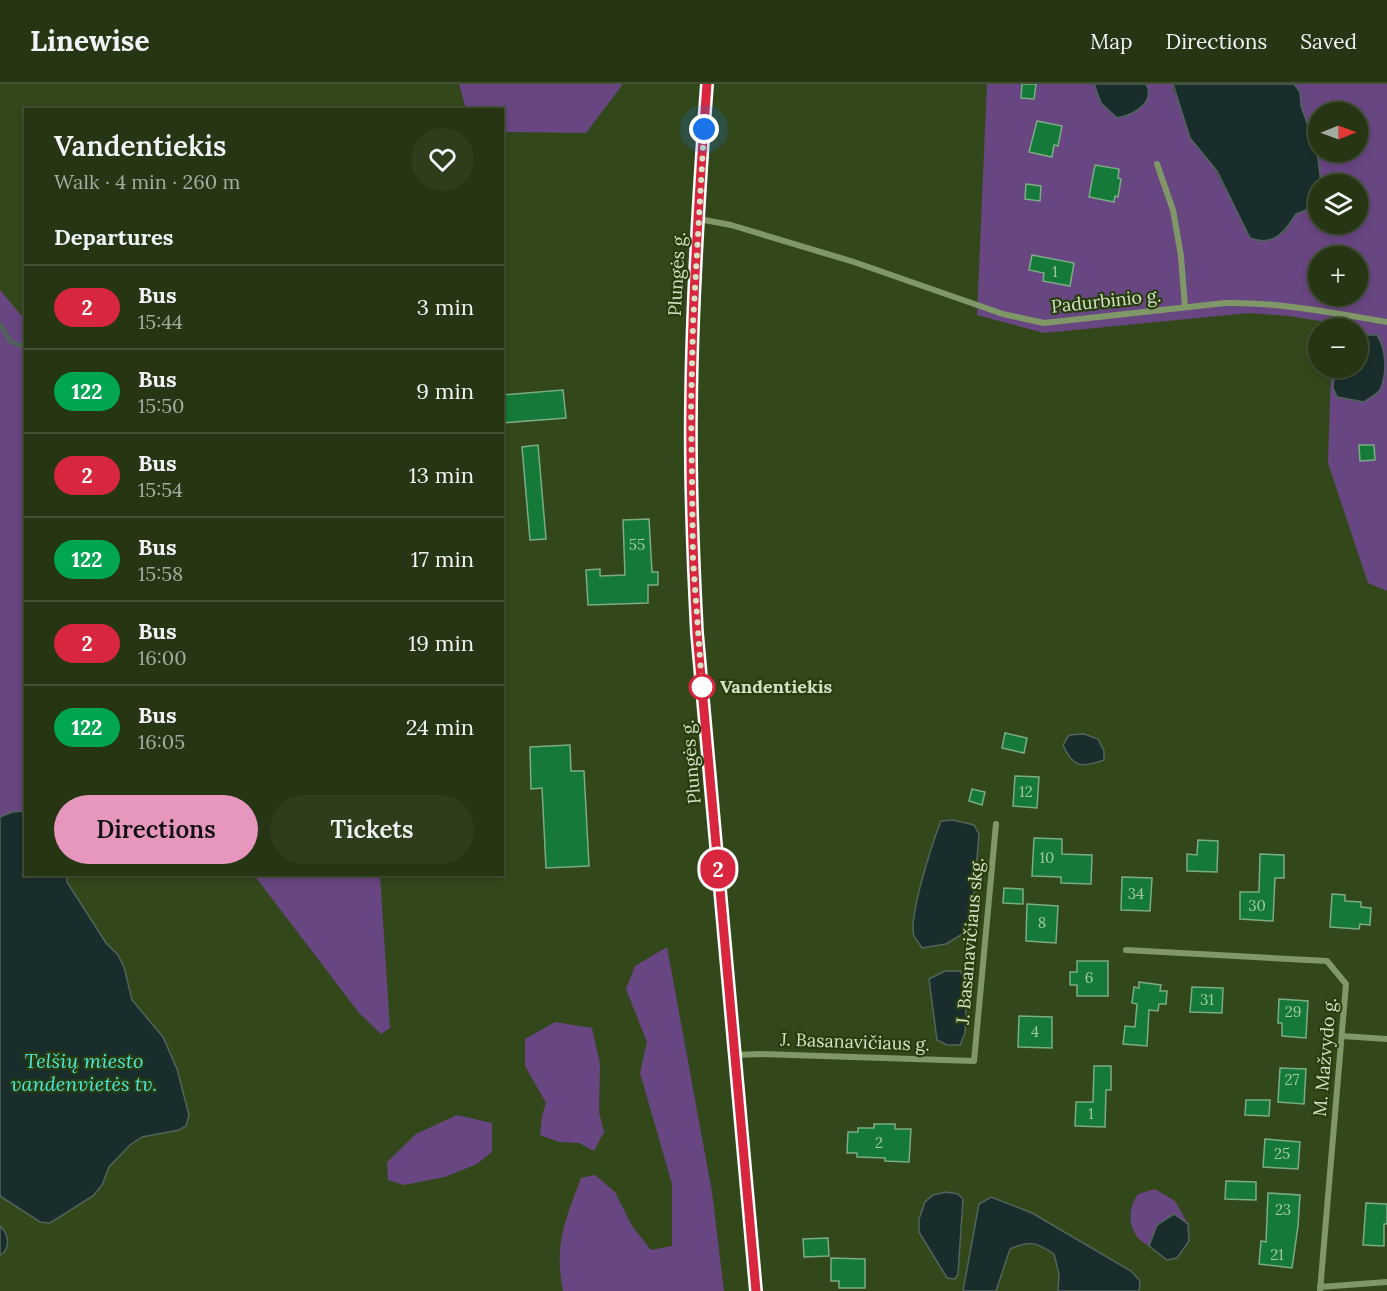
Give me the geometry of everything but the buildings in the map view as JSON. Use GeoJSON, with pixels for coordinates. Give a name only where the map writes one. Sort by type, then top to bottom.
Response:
{"type":"FeatureCollection","features":[{"type":"Feature","properties":{"kind":"main road","name":"Plungės g."},"geometry":{"type":"LineString","coordinates":[[707,84],[698,219],[691,409],[693,559],[697,633],[756,1291]]}},
{"type":"Feature","properties":{"kind":"street"},"geometry":{"type":"LineString","coordinates":[[1157,164],[1173,210],[1181,256],[1185,307]]}},
{"type":"Feature","properties":{"kind":"street","name":"Padurbinio g."},"geometry":{"type":"LineString","coordinates":[[698,219],[731,225],[854,262],[1003,314],[1044,323],[1185,307],[1254,302],[1288,305],[1387,322]]}},
{"type":"Feature","properties":{"kind":"street","name":"J. Basanavičiaus skg."},"geometry":{"type":"LineString","coordinates":[[974,1061],[996,824]]}},
{"type":"Feature","properties":{"kind":"street","name":"M. Mažvydo g."},"geometry":{"type":"LineString","coordinates":[[1126,950],[1327,961],[1346,984],[1320,1289]]}},
{"type":"Feature","properties":{"kind":"street"},"geometry":{"type":"LineString","coordinates":[[1342,1036],[1387,1039]]}},
{"type":"Feature","properties":{"kind":"street","name":"J. Basanavičiaus g."},"geometry":{"type":"LineString","coordinates":[[735,1055],[974,1061]]}},
{"type":"Feature","properties":{"kind":"street"},"geometry":{"type":"LineString","coordinates":[[1320,1289],[1387,1282]]}},
{"type":"Feature","properties":{"kind":"shaded area"},"geometry":{"type":"Polygon","coordinates":[[[459,84],[623,84],[586,133],[504,132],[504,108],[466,108],[459,84]]]}},
{"type":"Feature","properties":{"kind":"shaded area"},"geometry":{"type":"Polygon","coordinates":[[[987,84],[1173,84],[1173,90],[1225,189],[1285,232],[1296,214],[1308,210],[1308,234],[1368,234],[1368,174],[1320,174],[1318,162],[1368,162],[1368,102],[1308,102],[1308,125],[1301,106],[1300,92],[1294,84],[1387,84],[1387,591],[1368,583],[1328,463],[1331,378],[1368,378],[1368,318],[1308,319],[1249,313],[1044,333],[977,315],[987,84]]]}},
{"type":"Feature","properties":{"kind":"shaded area"},"geometry":{"type":"Polygon","coordinates":[[[0,290],[24,319],[24,811],[12,812],[0,817],[0,290]]]}},
{"type":"Feature","properties":{"kind":"shaded area"},"geometry":{"type":"Polygon","coordinates":[[[255,876],[380,876],[390,1028],[381,1034],[359,1013],[255,876]]]}},
{"type":"Feature","properties":{"kind":"shaded area"},"geometry":{"type":"Polygon","coordinates":[[[667,947],[712,1192],[724,1291],[563,1291],[560,1260],[563,1233],[581,1178],[595,1175],[615,1192],[632,1226],[651,1250],[672,1246],[672,1184],[640,1073],[647,1042],[626,989],[635,966],[667,947]]]}},
{"type":"Feature","properties":{"kind":"shaded area"},"geometry":{"type":"Polygon","coordinates":[[[555,1022],[592,1028],[600,1064],[599,1112],[604,1132],[594,1151],[579,1143],[559,1142],[540,1135],[546,1103],[525,1066],[525,1039],[555,1022]]]}},
{"type":"Feature","properties":{"kind":"shaded area"},"geometry":{"type":"Polygon","coordinates":[[[457,1115],[492,1123],[492,1152],[477,1164],[445,1177],[404,1185],[388,1180],[387,1162],[416,1134],[457,1115]]]}},
{"type":"Feature","properties":{"kind":"shaded area"},"geometry":{"type":"Polygon","coordinates":[[[1155,1189],[1175,1201],[1188,1224],[1174,1214],[1157,1225],[1149,1246],[1142,1242],[1133,1230],[1131,1215],[1134,1200],[1138,1194],[1155,1189]]]}},
{"type":"Feature","properties":{"kind":"water"},"geometry":{"type":"Polygon","coordinates":[[[1094,84],[1146,84],[1148,96],[1142,107],[1117,118],[1101,103],[1094,84]]]}},
{"type":"Feature","properties":{"kind":"water"},"geometry":{"type":"Polygon","coordinates":[[[1173,84],[1294,84],[1300,92],[1301,106],[1308,125],[1308,162],[1318,162],[1320,174],[1308,174],[1308,209],[1296,214],[1288,227],[1272,239],[1266,241],[1250,238],[1217,171],[1190,138],[1173,84]]]}},
{"type":"Feature","properties":{"kind":"water"},"geometry":{"type":"Polygon","coordinates":[[[1368,335],[1377,335],[1383,348],[1385,370],[1380,390],[1364,402],[1337,397],[1333,388],[1334,378],[1368,378],[1368,335]]]}},
{"type":"Feature","properties":{"kind":"water"},"geometry":{"type":"Polygon","coordinates":[[[1084,734],[1098,739],[1104,751],[1104,760],[1084,765],[1075,762],[1067,753],[1063,745],[1069,735],[1084,734]]]}},
{"type":"Feature","properties":{"kind":"water","name":"Telšių miesto vandenvietės tv."},"geometry":{"type":"Polygon","coordinates":[[[24,811],[24,876],[67,876],[67,882],[106,943],[118,955],[124,967],[132,1000],[163,1037],[177,1069],[189,1115],[186,1126],[179,1130],[142,1137],[130,1145],[109,1167],[102,1185],[93,1196],[50,1223],[40,1222],[0,1196],[0,817],[12,812],[24,811]]]}},
{"type":"Feature","properties":{"kind":"water"},"geometry":{"type":"Polygon","coordinates":[[[953,820],[974,825],[979,834],[971,929],[946,944],[922,948],[914,936],[913,926],[918,897],[927,861],[941,821],[953,820]]]}},
{"type":"Feature","properties":{"kind":"water"},"geometry":{"type":"Polygon","coordinates":[[[945,971],[960,971],[967,981],[965,1033],[960,1045],[947,1045],[937,1040],[929,979],[945,971]]]}},
{"type":"Feature","properties":{"kind":"water"},"geometry":{"type":"Polygon","coordinates":[[[946,1192],[958,1194],[963,1199],[958,1274],[955,1279],[947,1278],[919,1232],[919,1219],[925,1202],[933,1195],[946,1192]]]}},
{"type":"Feature","properties":{"kind":"water"},"geometry":{"type":"Polygon","coordinates":[[[991,1197],[1032,1213],[1131,1271],[1140,1281],[1139,1291],[1058,1291],[1059,1274],[1054,1254],[1028,1243],[1010,1249],[996,1291],[963,1291],[979,1204],[991,1197]]]}},
{"type":"Feature","properties":{"kind":"water"},"geometry":{"type":"Polygon","coordinates":[[[1174,1214],[1188,1224],[1189,1241],[1177,1258],[1167,1260],[1149,1246],[1157,1225],[1174,1214]]]}},
{"type":"Feature","properties":{"kind":"water"},"geometry":{"type":"Polygon","coordinates":[[[0,1226],[8,1241],[6,1249],[0,1255],[0,1226]]]}},
{"type":"Feature","properties":{"kind":"waterway"},"geometry":{"type":"LineString","coordinates":[[0,324],[10,341],[24,347]]}},
{"type":"Feature","properties":{"kind":"bus line","name":"2"},"geometry":{"type":"LineString","coordinates":[[707,84],[693,324],[691,409],[693,559],[697,633],[756,1291]]}},
{"type":"Feature","properties":{"kind":"place","name":"Vandentiekis"},"geometry":{"type":"Point","coordinates":[702,687]}},
{"type":"Feature","properties":{"kind":"route"},"geometry":{"type":"LineString","coordinates":[[702,687],[693,559],[691,409],[693,324],[704,129]]}}]}
